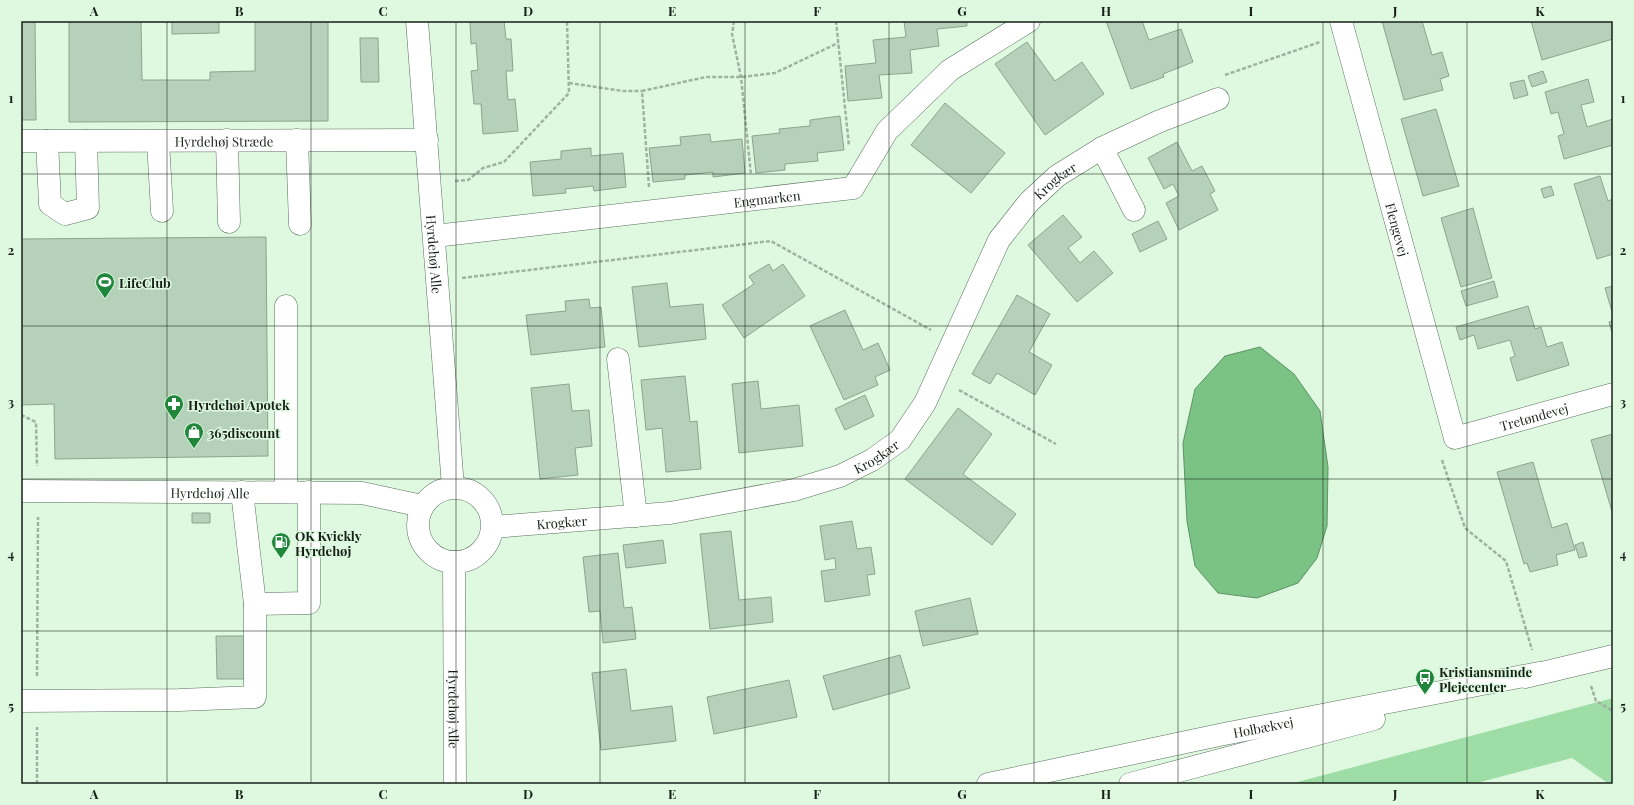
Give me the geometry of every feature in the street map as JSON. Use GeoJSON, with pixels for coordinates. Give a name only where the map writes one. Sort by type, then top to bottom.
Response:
{"type":"FeatureCollection","features":[{"type":"Feature","properties":{"kind":"street","name":"Hyrdehøj Alle"},"geometry":{"type":"LineString","coordinates":[[417,21],[435,236],[453,487]]}},
{"type":"Feature","properties":{"kind":"street","name":"Engmarken"},"geometry":{"type":"LineString","coordinates":[[435,236],[853,188],[888,131],[950,70],[1029,21]]}},
{"type":"Feature","properties":{"kind":"street","name":"Flengevej"},"geometry":{"type":"LineString","coordinates":[[1341,21],[1455,438]]}},
{"type":"Feature","properties":{"kind":"street","name":"Krogkær"},"geometry":{"type":"LineString","coordinates":[[493,527],[670,513],[786,491],[840,476],[872,460],[900,440],[925,403],[999,240],[1029,202],[1057,176],[1102,148],[1160,121],[1218,99]]}},
{"type":"Feature","properties":{"kind":"street"},"geometry":{"type":"LineString","coordinates":[[227,140],[229,222]]}},
{"type":"Feature","properties":{"kind":"street"},"geometry":{"type":"LineString","coordinates":[[297,140],[300,224]]}},
{"type":"Feature","properties":{"kind":"street","name":"Hyrdehøj Stræde"},"geometry":{"type":"LineString","coordinates":[[21,141],[427,140]]}},
{"type":"Feature","properties":{"kind":"street"},"geometry":{"type":"LineString","coordinates":[[47,141],[50,204],[65,214],[88,208],[86,141]]}},
{"type":"Feature","properties":{"kind":"street"},"geometry":{"type":"LineString","coordinates":[[158,141],[162,211]]}},
{"type":"Feature","properties":{"kind":"street"},"geometry":{"type":"LineString","coordinates":[[1102,148],[1134,210]]}},
{"type":"Feature","properties":{"kind":"street"},"geometry":{"type":"LineString","coordinates":[[286,306],[286,492]]}},
{"type":"Feature","properties":{"kind":"street"},"geometry":{"type":"LineString","coordinates":[[618,359],[636,516]]}},
{"type":"Feature","properties":{"kind":"street","name":"Tretøndevej"},"geometry":{"type":"LineString","coordinates":[[1455,438],[1613,394]]}},
{"type":"Feature","properties":{"kind":"street"},"geometry":{"type":"LineString","coordinates":[[453,487],[466,489],[477,494],[486,503],[491,515],[493,527],[489,541],[480,553],[468,560],[454,562],[442,560],[430,553],[422,543],[418,531],[418,518],[422,506],[430,497],[441,490],[453,487]]}},
{"type":"Feature","properties":{"kind":"street","name":"Hyrdehøj Alle"},"geometry":{"type":"LineString","coordinates":[[29,491],[362,493],[422,506]]}},
{"type":"Feature","properties":{"kind":"street"},"geometry":{"type":"LineString","coordinates":[[29,700],[180,700],[255,697],[255,604],[242,492]]}},
{"type":"Feature","properties":{"kind":"street"},"geometry":{"type":"LineString","coordinates":[[255,604],[309,603],[309,492]]}},
{"type":"Feature","properties":{"kind":"street","name":"Hyrdehøj Alle"},"geometry":{"type":"LineString","coordinates":[[454,562],[454,784]]}},
{"type":"Feature","properties":{"kind":"street","name":"Holbækvej"},"geometry":{"type":"LineString","coordinates":[[1130,784],[1539,673],[1613,656]]}},
{"type":"Feature","properties":{"kind":"street","name":"Holbækvej"},"geometry":{"type":"LineString","coordinates":[[988,784],[1224,734],[1539,673]]}},
{"type":"Feature","properties":{"kind":"path"},"geometry":{"type":"LineString","coordinates":[[430,183],[468,180],[483,168],[504,162],[569,93],[567,21]]}},
{"type":"Feature","properties":{"kind":"path"},"geometry":{"type":"LineString","coordinates":[[734,21],[732,34],[741,78],[754,200]]}},
{"type":"Feature","properties":{"kind":"path"},"geometry":{"type":"LineString","coordinates":[[836,21],[849,150]]}},
{"type":"Feature","properties":{"kind":"path"},"geometry":{"type":"LineString","coordinates":[[1218,99],[1216,78],[1324,40]]}},
{"type":"Feature","properties":{"kind":"path"},"geometry":{"type":"LineString","coordinates":[[569,83],[623,91],[642,90],[706,77],[741,78],[775,73],[838,43]]}},
{"type":"Feature","properties":{"kind":"path"},"geometry":{"type":"LineString","coordinates":[[642,90],[651,211]]}},
{"type":"Feature","properties":{"kind":"path"},"geometry":{"type":"LineString","coordinates":[[438,281],[770,241],[953,342]]}},
{"type":"Feature","properties":{"kind":"path"},"geometry":{"type":"LineString","coordinates":[[937,378],[1056,444]]}},
{"type":"Feature","properties":{"kind":"path"},"geometry":{"type":"LineString","coordinates":[[21,415],[36,422],[29,491],[29,700],[37,784]]}},
{"type":"Feature","properties":{"kind":"path"},"geometry":{"type":"LineString","coordinates":[[1584,662],[1596,701],[1613,711]]}},
{"type":"Feature","properties":{"kind":"shaded area"},"geometry":{"type":"Polygon","coordinates":[[[1260,347],[1294,374],[1320,411],[1328,467],[1327,526],[1317,558],[1298,583],[1257,598],[1218,593],[1195,566],[1187,521],[1183,443],[1195,389],[1225,356],[1260,347]]]}},
{"type":"Feature","properties":{"kind":"shaded area"},"geometry":{"type":"Polygon","coordinates":[[[1613,698],[1613,784],[1609,784],[1572,758],[1473,784],[1290,784],[1613,698]]]}},
{"type":"Feature","properties":{"kind":"building"},"geometry":{"type":"Polygon","coordinates":[[[21,21],[35,21],[36,120],[21,120],[21,21]]]}},
{"type":"Feature","properties":{"kind":"building"},"geometry":{"type":"Polygon","coordinates":[[[69,21],[141,21],[142,80],[210,80],[210,72],[255,71],[255,21],[328,21],[328,121],[69,122],[69,21]]]}},
{"type":"Feature","properties":{"kind":"building"},"geometry":{"type":"Polygon","coordinates":[[[172,21],[219,21],[219,33],[172,34],[172,21]]]}},
{"type":"Feature","properties":{"kind":"building"},"geometry":{"type":"Polygon","coordinates":[[[470,21],[504,21],[506,39],[511,39],[513,71],[506,71],[508,100],[515,99],[518,131],[483,134],[481,104],[474,104],[471,71],[478,70],[476,43],[471,44],[470,21]]]}},
{"type":"Feature","properties":{"kind":"building"},"geometry":{"type":"Polygon","coordinates":[[[904,21],[967,21],[967,26],[937,29],[939,46],[910,50],[912,73],[879,75],[882,98],[848,101],[845,66],[876,63],[873,40],[906,37],[904,21]]]}},
{"type":"Feature","properties":{"kind":"building"},"geometry":{"type":"Polygon","coordinates":[[[1106,21],[1142,21],[1149,40],[1181,29],[1193,62],[1163,74],[1164,77],[1131,89],[1106,21]]]}},
{"type":"Feature","properties":{"kind":"building"},"geometry":{"type":"Polygon","coordinates":[[[1382,21],[1422,21],[1432,55],[1442,52],[1449,76],[1440,79],[1443,90],[1404,100],[1382,21]]]}},
{"type":"Feature","properties":{"kind":"building"},"geometry":{"type":"Polygon","coordinates":[[[1531,21],[1613,21],[1613,39],[1542,60],[1531,21]]]}},
{"type":"Feature","properties":{"kind":"building"},"geometry":{"type":"Polygon","coordinates":[[[360,38],[378,38],[379,82],[361,82],[360,38]]]}},
{"type":"Feature","properties":{"kind":"building"},"geometry":{"type":"Polygon","coordinates":[[[1027,42],[1055,81],[1082,62],[1104,94],[1045,135],[995,64],[1027,42]]]}},
{"type":"Feature","properties":{"kind":"building"},"geometry":{"type":"Polygon","coordinates":[[[1543,71],[1547,82],[1532,87],[1528,76],[1543,71]]]}},
{"type":"Feature","properties":{"kind":"building"},"geometry":{"type":"Polygon","coordinates":[[[1588,79],[1594,102],[1581,105],[1587,127],[1613,119],[1613,145],[1564,159],[1558,136],[1564,134],[1558,112],[1551,114],[1545,92],[1588,79]]]}},
{"type":"Feature","properties":{"kind":"building"},"geometry":{"type":"Polygon","coordinates":[[[1524,80],[1528,95],[1514,99],[1510,83],[1524,80]]]}},
{"type":"Feature","properties":{"kind":"building"},"geometry":{"type":"Polygon","coordinates":[[[945,103],[1005,153],[971,193],[911,145],[945,103]]]}},
{"type":"Feature","properties":{"kind":"building"},"geometry":{"type":"Polygon","coordinates":[[[1436,109],[1459,186],[1423,196],[1401,119],[1436,109]]]}},
{"type":"Feature","properties":{"kind":"building"},"geometry":{"type":"Polygon","coordinates":[[[840,116],[844,150],[817,153],[818,161],[785,164],[785,170],[756,173],[752,136],[780,133],[779,129],[810,126],[810,120],[840,116]]]}},
{"type":"Feature","properties":{"kind":"building"},"geometry":{"type":"Polygon","coordinates":[[[710,134],[711,142],[742,139],[745,173],[713,177],[713,172],[685,175],[685,179],[653,182],[649,148],[681,145],[680,137],[710,134]]]}},
{"type":"Feature","properties":{"kind":"building"},"geometry":{"type":"Polygon","coordinates":[[[1177,142],[1192,171],[1202,166],[1215,191],[1210,194],[1218,210],[1179,230],[1166,203],[1179,196],[1173,184],[1164,189],[1148,158],[1177,142]]]}},
{"type":"Feature","properties":{"kind":"building"},"geometry":{"type":"Polygon","coordinates":[[[591,148],[591,156],[623,153],[626,187],[594,191],[593,186],[565,189],[566,193],[533,196],[530,162],[561,159],[561,151],[591,148]]]}},
{"type":"Feature","properties":{"kind":"building"},"geometry":{"type":"Polygon","coordinates":[[[1600,176],[1608,201],[1613,199],[1613,254],[1597,259],[1574,184],[1600,176]]]}},
{"type":"Feature","properties":{"kind":"building"},"geometry":{"type":"Polygon","coordinates":[[[1551,186],[1554,195],[1544,198],[1541,189],[1551,186]]]}},
{"type":"Feature","properties":{"kind":"building"},"geometry":{"type":"Polygon","coordinates":[[[1473,208],[1492,278],[1461,287],[1441,218],[1473,208]]]}},
{"type":"Feature","properties":{"kind":"building"},"geometry":{"type":"Polygon","coordinates":[[[1063,215],[1082,237],[1068,248],[1080,263],[1094,251],[1113,273],[1077,302],[1028,245],[1063,215]]]}},
{"type":"Feature","properties":{"kind":"building"},"geometry":{"type":"Polygon","coordinates":[[[1158,221],[1167,239],[1140,252],[1132,234],[1158,221]]]}},
{"type":"Feature","properties":{"kind":"building"},"geometry":{"type":"Polygon","coordinates":[[[266,237],[268,456],[55,459],[54,404],[21,405],[21,239],[266,237]]]}},
{"type":"Feature","properties":{"kind":"building"},"geometry":{"type":"Polygon","coordinates":[[[769,264],[773,271],[783,264],[805,296],[744,338],[722,305],[754,284],[749,276],[769,264]]]}},
{"type":"Feature","properties":{"kind":"building"},"geometry":{"type":"Polygon","coordinates":[[[1494,281],[1498,297],[1466,306],[1461,291],[1494,281]]]}},
{"type":"Feature","properties":{"kind":"building"},"geometry":{"type":"Polygon","coordinates":[[[667,283],[670,307],[703,304],[706,339],[639,347],[632,287],[667,283]]]}},
{"type":"Feature","properties":{"kind":"building"},"geometry":{"type":"Polygon","coordinates":[[[1613,286],[1613,315],[1605,288],[1613,286]]]}},
{"type":"Feature","properties":{"kind":"building"},"geometry":{"type":"Polygon","coordinates":[[[1017,295],[1050,314],[1029,352],[1052,365],[1035,395],[997,373],[990,384],[972,374],[1017,295]]]}},
{"type":"Feature","properties":{"kind":"building"},"geometry":{"type":"Polygon","coordinates":[[[589,299],[590,308],[601,307],[605,347],[531,355],[526,315],[566,311],[565,301],[589,299]]]}},
{"type":"Feature","properties":{"kind":"building"},"geometry":{"type":"Polygon","coordinates":[[[1528,306],[1535,329],[1541,327],[1547,347],[1562,342],[1569,365],[1517,381],[1510,358],[1515,356],[1510,340],[1478,349],[1474,335],[1460,340],[1456,327],[1528,306]]]}},
{"type":"Feature","properties":{"kind":"building"},"geometry":{"type":"Polygon","coordinates":[[[845,310],[863,350],[878,343],[890,370],[875,377],[878,385],[844,400],[810,326],[845,310]]]}},
{"type":"Feature","properties":{"kind":"building"},"geometry":{"type":"Polygon","coordinates":[[[1613,321],[1613,336],[1609,322],[1613,321]]]}},
{"type":"Feature","properties":{"kind":"building"},"geometry":{"type":"Polygon","coordinates":[[[685,376],[690,422],[697,421],[701,469],[666,472],[662,428],[646,430],[641,380],[685,376]]]}},
{"type":"Feature","properties":{"kind":"building"},"geometry":{"type":"Polygon","coordinates":[[[758,381],[761,409],[799,405],[803,446],[739,453],[732,384],[758,381]]]}},
{"type":"Feature","properties":{"kind":"building"},"geometry":{"type":"Polygon","coordinates":[[[569,384],[572,411],[589,410],[592,446],[575,448],[578,475],[540,479],[531,388],[569,384]]]}},
{"type":"Feature","properties":{"kind":"building"},"geometry":{"type":"Polygon","coordinates":[[[865,395],[874,416],[845,430],[835,409],[865,395]]]}},
{"type":"Feature","properties":{"kind":"building"},"geometry":{"type":"Polygon","coordinates":[[[958,408],[992,434],[963,474],[1016,514],[992,545],[905,479],[958,408]]]}},
{"type":"Feature","properties":{"kind":"building"},"geometry":{"type":"Polygon","coordinates":[[[1613,434],[1613,515],[1591,440],[1613,434]]]}},
{"type":"Feature","properties":{"kind":"building"},"geometry":{"type":"Polygon","coordinates":[[[1533,462],[1552,528],[1567,523],[1575,550],[1556,555],[1558,565],[1530,572],[1527,563],[1524,564],[1497,472],[1533,462]]]}},
{"type":"Feature","properties":{"kind":"building"},"geometry":{"type":"Polygon","coordinates":[[[192,513],[210,513],[210,523],[192,523],[192,513]]]}},
{"type":"Feature","properties":{"kind":"building"},"geometry":{"type":"Polygon","coordinates":[[[852,521],[857,549],[871,547],[875,574],[867,575],[870,595],[825,602],[821,571],[836,569],[835,558],[825,560],[820,526],[852,521]]]}},
{"type":"Feature","properties":{"kind":"building"},"geometry":{"type":"Polygon","coordinates":[[[731,531],[739,600],[771,597],[773,622],[710,629],[700,534],[731,531]]]}},
{"type":"Feature","properties":{"kind":"building"},"geometry":{"type":"Polygon","coordinates":[[[663,540],[666,563],[626,568],[623,545],[663,540]]]}},
{"type":"Feature","properties":{"kind":"building"},"geometry":{"type":"Polygon","coordinates":[[[1583,542],[1587,556],[1579,558],[1575,545],[1583,542]]]}},
{"type":"Feature","properties":{"kind":"building"},"geometry":{"type":"Polygon","coordinates":[[[618,553],[624,608],[632,607],[636,639],[603,643],[600,611],[589,612],[583,557],[618,553]]]}},
{"type":"Feature","properties":{"kind":"building"},"geometry":{"type":"Polygon","coordinates":[[[970,598],[978,634],[923,646],[915,611],[970,598]]]}},
{"type":"Feature","properties":{"kind":"building"},"geometry":{"type":"Polygon","coordinates":[[[216,636],[245,636],[246,679],[217,679],[216,636]]]}},
{"type":"Feature","properties":{"kind":"building"},"geometry":{"type":"Polygon","coordinates":[[[900,655],[910,688],[833,710],[823,676],[900,655]]]}},
{"type":"Feature","properties":{"kind":"building"},"geometry":{"type":"Polygon","coordinates":[[[626,669],[631,711],[672,706],[676,741],[601,750],[592,673],[626,669]]]}},
{"type":"Feature","properties":{"kind":"building"},"geometry":{"type":"Polygon","coordinates":[[[789,680],[797,717],[714,734],[707,697],[789,680]]]}},
{"type":"Feature","properties":{"kind":"place","name":"LifeClub"},"geometry":{"type":"Point","coordinates":[105,299]}},
{"type":"Feature","properties":{"kind":"place","name":"Hyrdehøi Apotek"},"geometry":{"type":"Point","coordinates":[174,421]}},
{"type":"Feature","properties":{"kind":"place","name":"365discount"},"geometry":{"type":"Point","coordinates":[194,449]}},
{"type":"Feature","properties":{"kind":"place","name":"OK Kvickly Hyrdehøj"},"geometry":{"type":"Point","coordinates":[281,559]}},
{"type":"Feature","properties":{"kind":"place","name":"Kristiansminde Plejecenter"},"geometry":{"type":"Point","coordinates":[1425,695]}}]}
